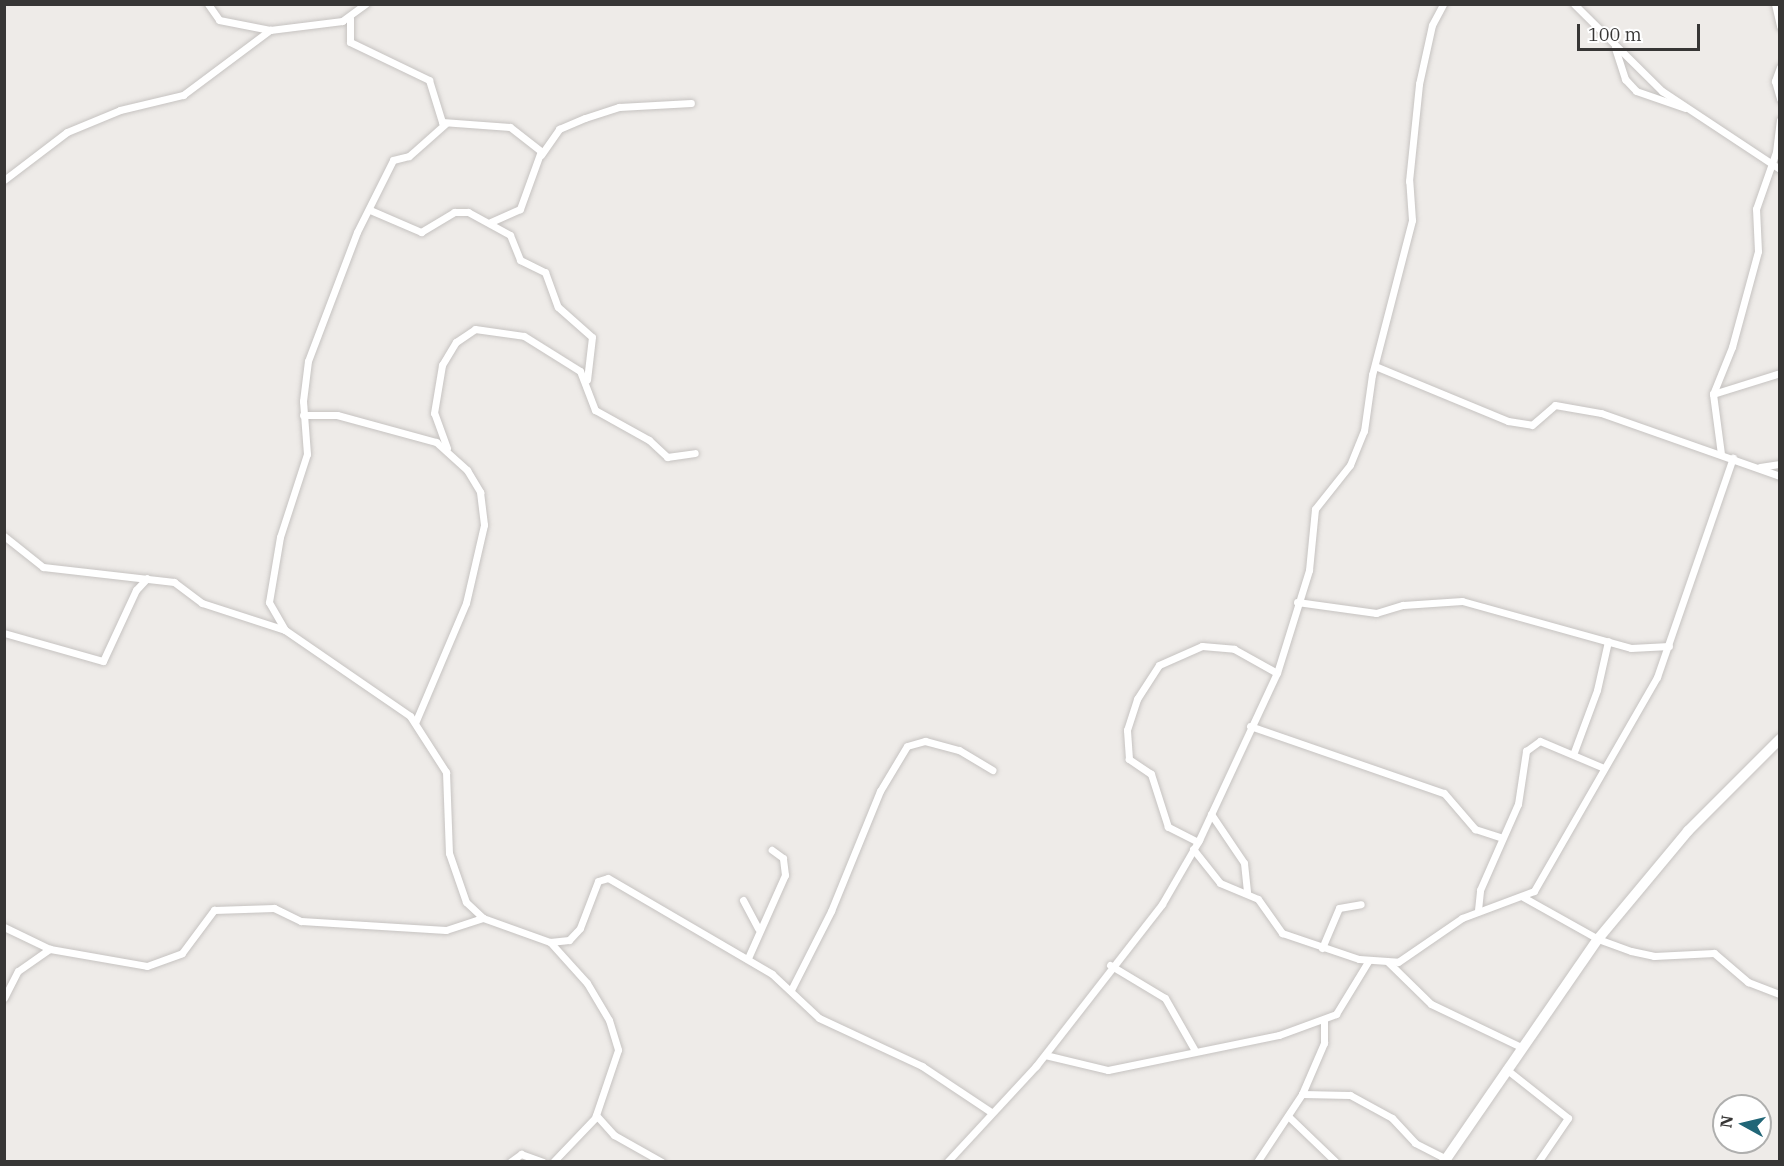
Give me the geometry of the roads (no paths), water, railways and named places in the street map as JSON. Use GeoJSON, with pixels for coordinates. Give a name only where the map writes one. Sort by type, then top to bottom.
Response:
{"type":"FeatureCollection","features":[{"type":"Feature","properties":{"kind":"street"},"geometry":{"type":"LineString","coordinates":[[208,4],[219,20],[270,30],[351,18],[364,4]]}},
{"type":"Feature","properties":{"kind":"street"},"geometry":{"type":"LineString","coordinates":[[947,1161],[1044,1055],[1110,965],[1162,903],[1198,842],[1250,726],[1277,673],[1309,570],[1315,509],[1344,476],[1360,444],[1375,366],[1412,220],[1409,181],[1419,84],[1432,25],[1443,4]]}},
{"type":"Feature","properties":{"kind":"street"},"geometry":{"type":"LineString","coordinates":[[1574,4],[1615,48],[1685,108],[1779,169]]}},
{"type":"Feature","properties":{"kind":"street"},"geometry":{"type":"LineString","coordinates":[[1775,4],[1779,26]]}},
{"type":"Feature","properties":{"kind":"street"},"geometry":{"type":"LineString","coordinates":[[351,18],[350,42],[429,80],[445,124]]}},
{"type":"Feature","properties":{"kind":"street"},"geometry":{"type":"LineString","coordinates":[[4,180],[67,132],[120,110],[183,95],[270,30]]}},
{"type":"Feature","properties":{"kind":"street"},"geometry":{"type":"LineString","coordinates":[[1615,48],[1625,79],[1636,91],[1685,108]]}},
{"type":"Feature","properties":{"kind":"street"},"geometry":{"type":"LineString","coordinates":[[1779,67],[1775,81],[1779,99]]}},
{"type":"Feature","properties":{"kind":"street"},"geometry":{"type":"LineString","coordinates":[[491,222],[520,209],[541,155],[559,129],[585,117],[619,107],[691,103]]}},
{"type":"Feature","properties":{"kind":"street"},"geometry":{"type":"LineString","coordinates":[[1721,454],[1713,394],[1732,347],[1758,251],[1756,209],[1768,164],[1776,152],[1779,120]]}},
{"type":"Feature","properties":{"kind":"street"},"geometry":{"type":"LineString","coordinates":[[285,630],[269,602],[280,537],[308,454],[303,415],[308,361],[393,160],[409,156],[445,124],[510,127],[541,155]]}},
{"type":"Feature","properties":{"kind":"street"},"geometry":{"type":"LineString","coordinates":[[370,210],[416,231],[459,211],[491,222],[510,235],[520,260],[545,272],[558,307],[592,337],[587,380],[595,410],[649,440],[667,457],[694,453]]}},
{"type":"Feature","properties":{"kind":"street"},"geometry":{"type":"LineString","coordinates":[[415,723],[466,603],[484,525],[475,480],[448,450],[434,421],[437,389],[447,354],[471,330],[524,336],[587,380]]}},
{"type":"Feature","properties":{"kind":"street"},"geometry":{"type":"LineString","coordinates":[[1375,366],[1421,390],[1516,423],[1532,425],[1557,405],[1648,426],[1779,476]]}},
{"type":"Feature","properties":{"kind":"street"},"geometry":{"type":"LineString","coordinates":[[1713,394],[1779,373]]}},
{"type":"Feature","properties":{"kind":"street"},"geometry":{"type":"LineString","coordinates":[[303,415],[337,415],[448,450]]}},
{"type":"Feature","properties":{"kind":"street"},"geometry":{"type":"LineString","coordinates":[[1193,849],[1220,883],[1247,892],[1282,933],[1322,948],[1369,960],[1388,962],[1403,960],[1436,933],[1478,910],[1524,897],[1540,886],[1604,768],[1642,709],[1669,646],[1733,458]]}},
{"type":"Feature","properties":{"kind":"street"},"geometry":{"type":"LineString","coordinates":[[1757,467],[1779,464]]}},
{"type":"Feature","properties":{"kind":"street"},"geometry":{"type":"LineString","coordinates":[[4,536],[43,567],[128,581],[147,578],[174,582],[202,603],[285,630],[415,723],[446,772],[449,853],[466,903],[483,918],[550,942],[587,983],[615,1036],[617,1057],[596,1115],[553,1161]]}},
{"type":"Feature","properties":{"kind":"street"},"geometry":{"type":"LineString","coordinates":[[4,633],[103,661],[136,590],[147,578]]}},
{"type":"Feature","properties":{"kind":"street"},"geometry":{"type":"LineString","coordinates":[[1298,602],[1376,613],[1403,605],[1462,601],[1631,648],[1669,646]]}},
{"type":"Feature","properties":{"kind":"street"},"geometry":{"type":"LineString","coordinates":[[1574,752],[1598,690],[1608,641]]}},
{"type":"Feature","properties":{"kind":"street"},"geometry":{"type":"LineString","coordinates":[[1198,842],[1168,827],[1151,774],[1129,759],[1126,730],[1137,699],[1158,665],[1202,646],[1234,649],[1277,673]]}},
{"type":"Feature","properties":{"kind":"street"},"geometry":{"type":"LineString","coordinates":[[1250,726],[1444,793],[1475,829],[1502,838]]}},
{"type":"Feature","properties":{"kind":"street"},"geometry":{"type":"LineString","coordinates":[[1302,1094],[1350,1095],[1392,1118],[1415,1143],[1445,1160],[1521,1047],[1598,939],[1688,831],[1779,739]]}},
{"type":"Feature","properties":{"kind":"street"},"geometry":{"type":"LineString","coordinates":[[791,990],[831,911],[880,791],[907,746],[925,741],[959,750],[992,770]]}},
{"type":"Feature","properties":{"kind":"street"},"geometry":{"type":"LineString","coordinates":[[1478,910],[1480,890],[1522,791],[1526,751],[1540,741],[1574,752],[1604,768]]}},
{"type":"Feature","properties":{"kind":"street"},"geometry":{"type":"LineString","coordinates":[[1211,814],[1244,863],[1247,892]]}},
{"type":"Feature","properties":{"kind":"street"},"geometry":{"type":"LineString","coordinates":[[748,958],[786,868],[772,850]]}},
{"type":"Feature","properties":{"kind":"street"},"geometry":{"type":"LineString","coordinates":[[550,942],[576,934],[596,886],[606,878],[748,958],[791,990],[819,1018],[922,1066],[991,1112]]}},
{"type":"Feature","properties":{"kind":"street"},"geometry":{"type":"LineString","coordinates":[[1524,897],[1598,939],[1654,956],[1714,953],[1748,982],[1779,994]]}},
{"type":"Feature","properties":{"kind":"street"},"geometry":{"type":"LineString","coordinates":[[743,900],[758,930]]}},
{"type":"Feature","properties":{"kind":"street"},"geometry":{"type":"LineString","coordinates":[[1322,948],[1339,908],[1361,904]]}},
{"type":"Feature","properties":{"kind":"street"},"geometry":{"type":"LineString","coordinates":[[4,927],[50,949],[152,966],[182,953],[214,910],[274,908],[301,921],[446,930],[483,918]]}},
{"type":"Feature","properties":{"kind":"street"},"geometry":{"type":"LineString","coordinates":[[4,998],[18,971],[50,949]]}},
{"type":"Feature","properties":{"kind":"street"},"geometry":{"type":"LineString","coordinates":[[1044,1055],[1108,1070],[1160,1062],[1194,1049],[1279,1035],[1336,1014],[1369,960]]}},
{"type":"Feature","properties":{"kind":"street"},"geometry":{"type":"LineString","coordinates":[[1388,962],[1431,1004],[1521,1047]]}},
{"type":"Feature","properties":{"kind":"street"},"geometry":{"type":"LineString","coordinates":[[1110,965],[1165,998],[1194,1049]]}},
{"type":"Feature","properties":{"kind":"street"},"geometry":{"type":"LineString","coordinates":[[1257,1161],[1302,1094],[1324,1043],[1324,1020]]}},
{"type":"Feature","properties":{"kind":"street"},"geometry":{"type":"LineString","coordinates":[[1506,1069],[1568,1118],[1538,1161]]}},
{"type":"Feature","properties":{"kind":"street"},"geometry":{"type":"LineString","coordinates":[[596,1115],[614,1135],[662,1161]]}},
{"type":"Feature","properties":{"kind":"street"},"geometry":{"type":"LineString","coordinates":[[1288,1116],[1336,1161]]}},
{"type":"Feature","properties":{"kind":"street"},"geometry":{"type":"LineString","coordinates":[[510,1161],[521,1154],[543,1161]]}}]}
